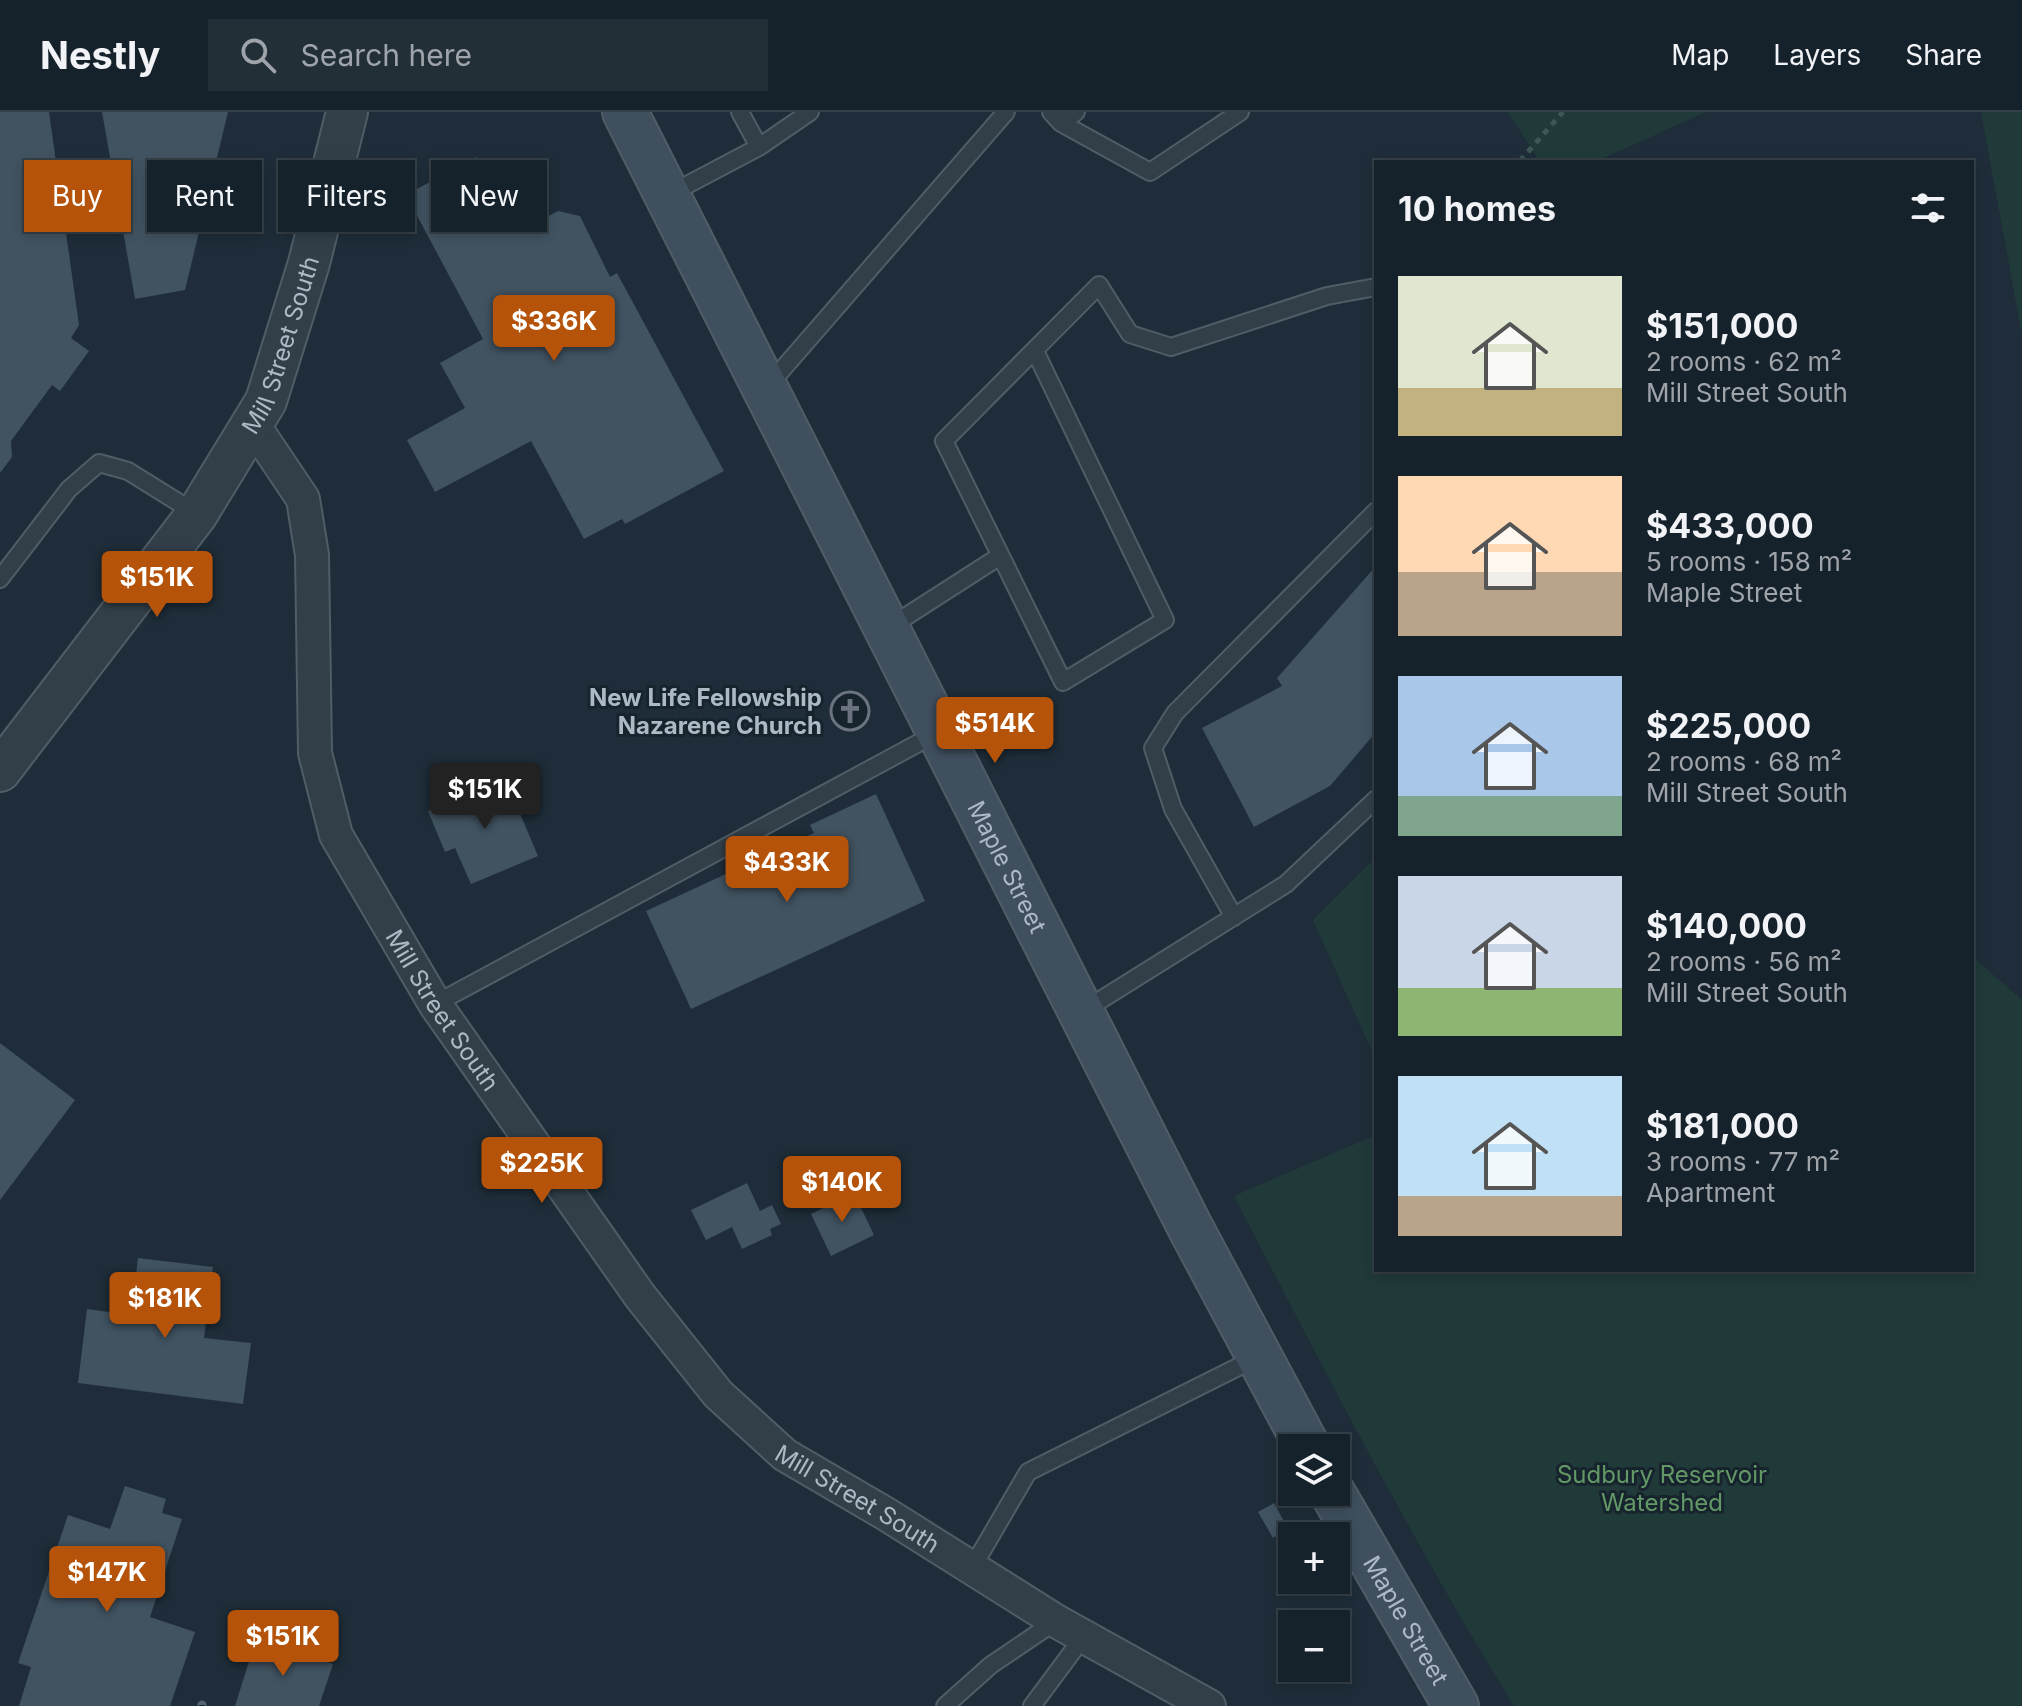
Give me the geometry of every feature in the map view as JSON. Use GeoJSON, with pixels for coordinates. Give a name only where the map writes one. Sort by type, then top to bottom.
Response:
{"type":"FeatureCollection","features":[{"type":"Feature","properties":{"kind":"main road","name":"Maple Street"},"geometry":{"type":"LineString","coordinates":[[625,112],[1190,1227],[1300,1434]]}},
{"type":"Feature","properties":{"kind":"main road","name":"Maple Street"},"geometry":{"type":"LineString","coordinates":[[1340,1506],[1456,1706]]}},
{"type":"Feature","properties":{"kind":"street","name":"Mill Street South"},"geometry":{"type":"LineString","coordinates":[[347,112],[309,263],[266,401],[252,423],[303,499],[312,555],[315,753],[336,835],[435,1004],[640,1296],[718,1394],[785,1455],[1070,1628],[1209,1706]]}},
{"type":"Feature","properties":{"kind":"street"},"geometry":{"type":"LineString","coordinates":[[0,771],[197,514],[252,423]]}},
{"type":"Feature","properties":{"kind":"lane"},"geometry":{"type":"LineString","coordinates":[[740,112],[759,147]]}},
{"type":"Feature","properties":{"kind":"lane"},"geometry":{"type":"LineString","coordinates":[[667,196],[759,147],[810,112]]}},
{"type":"Feature","properties":{"kind":"lane"},"geometry":{"type":"LineString","coordinates":[[766,388],[1006,112]]}},
{"type":"Feature","properties":{"kind":"lane"},"geometry":{"type":"LineString","coordinates":[[1056,118],[1076,112]]}},
{"type":"Feature","properties":{"kind":"lane"},"geometry":{"type":"LineString","coordinates":[[1056,118],[1150,172],[1240,112]]}},
{"type":"Feature","properties":{"kind":"lane"},"geometry":{"type":"LineString","coordinates":[[1035,351],[1165,620],[1063,682],[944,441],[1099,285],[1130,334],[1171,347],[1327,296],[1374,287]]}},
{"type":"Feature","properties":{"kind":"lane"},"geometry":{"type":"LineString","coordinates":[[0,579],[69,489],[99,463],[128,471],[197,514]]}},
{"type":"Feature","properties":{"kind":"lane"},"geometry":{"type":"LineString","coordinates":[[1234,917],[1173,809],[1153,748],[1175,713],[1374,513]]}},
{"type":"Feature","properties":{"kind":"lane"},"geometry":{"type":"LineString","coordinates":[[886,629],[1000,556]]}},
{"type":"Feature","properties":{"kind":"lane"},"geometry":{"type":"LineString","coordinates":[[435,1004],[940,732]]}},
{"type":"Feature","properties":{"kind":"lane"},"geometry":{"type":"LineString","coordinates":[[1082,1012],[1286,884],[1374,801]]}},
{"type":"Feature","properties":{"kind":"lane"},"geometry":{"type":"LineString","coordinates":[[972,1568],[1028,1472],[1259,1357]]}},
{"type":"Feature","properties":{"kind":"lane"},"geometry":{"type":"LineString","coordinates":[[945,1706],[991,1665],[1070,1628]]}},
{"type":"Feature","properties":{"kind":"lane"},"geometry":{"type":"LineString","coordinates":[[1032,1706],[1070,1628]]}},
{"type":"Feature","properties":{"kind":"path"},"geometry":{"type":"LineString","coordinates":[[1521,160],[1563,112]]}},
{"type":"Feature","properties":{"kind":"green space"},"geometry":{"type":"Polygon","coordinates":[[[1508,112],[1706,112],[1599,160],[1539,160],[1508,112]]]}},
{"type":"Feature","properties":{"kind":"green space"},"geometry":{"type":"Polygon","coordinates":[[[1981,112],[2022,112],[2022,335],[1981,112]]]}},
{"type":"Feature","properties":{"kind":"green space"},"geometry":{"type":"Polygon","coordinates":[[[1374,859],[1374,1056],[1313,920],[1374,859]]]}},
{"type":"Feature","properties":{"kind":"green space","name":"Sudbury Reservoir Watershed"},"geometry":{"type":"Polygon","coordinates":[[[1974,958],[2022,1000],[2022,1706],[1514,1706],[1404,1517],[1234,1196],[1374,1136],[1374,1272],[1974,1272],[1974,958]]]}},
{"type":"Feature","properties":{"kind":"building"},"geometry":{"type":"Polygon","coordinates":[[[0,112],[49,112],[56,160],[24,160],[24,232],[66,232],[79,325],[71,338],[89,351],[60,391],[52,385],[11,441],[12,457],[0,473],[0,112]]]}},
{"type":"Feature","properties":{"kind":"building"},"geometry":{"type":"Polygon","coordinates":[[[102,112],[228,112],[216,160],[147,160],[147,232],[199,232],[185,290],[135,299],[123,232],[131,232],[131,160],[110,160],[102,112]]]}},
{"type":"Feature","properties":{"kind":"building"},"geometry":{"type":"Polygon","coordinates":[[[431,181],[431,232],[547,232],[547,217],[558,211],[580,216],[610,277],[617,273],[724,471],[625,524],[622,519],[584,539],[531,441],[435,492],[407,440],[465,408],[440,363],[483,339],[415,212],[415,190],[431,181]]]}},
{"type":"Feature","properties":{"kind":"building"},"geometry":{"type":"Polygon","coordinates":[[[1374,568],[1374,734],[1330,786],[1254,827],[1202,728],[1282,686],[1277,678],[1374,568]]]}},
{"type":"Feature","properties":{"kind":"building"},"geometry":{"type":"Polygon","coordinates":[[[505,778],[538,856],[471,884],[455,848],[445,852],[428,811],[505,778]]]}},
{"type":"Feature","properties":{"kind":"building"},"geometry":{"type":"Polygon","coordinates":[[[876,794],[925,901],[691,1009],[646,911],[814,833],[810,825],[876,794]]]}},
{"type":"Feature","properties":{"kind":"building"},"geometry":{"type":"Polygon","coordinates":[[[0,1043],[75,1100],[0,1200],[0,1043]]]}},
{"type":"Feature","properties":{"kind":"building"},"geometry":{"type":"Polygon","coordinates":[[[747,1183],[760,1211],[772,1205],[781,1224],[770,1229],[772,1235],[742,1249],[732,1227],[706,1240],[691,1210],[747,1183]]]}},
{"type":"Feature","properties":{"kind":"building"},"geometry":{"type":"Polygon","coordinates":[[[854,1193],[874,1235],[831,1256],[811,1214],[854,1193]]]}},
{"type":"Feature","properties":{"kind":"building"},"geometry":{"type":"Polygon","coordinates":[[[138,1258],[213,1267],[204,1338],[251,1343],[243,1404],[78,1383],[87,1309],[131,1315],[138,1258]]]}},
{"type":"Feature","properties":{"kind":"building"},"geometry":{"type":"Polygon","coordinates":[[[125,1486],[166,1499],[162,1513],[182,1519],[150,1617],[195,1632],[170,1706],[19,1706],[31,1667],[18,1663],[68,1515],[110,1529],[125,1486]]]}},
{"type":"Feature","properties":{"kind":"building"},"geometry":{"type":"Polygon","coordinates":[[[1274,1503],[1284,1522],[1278,1522],[1278,1535],[1273,1538],[1258,1512],[1274,1503]]]}},
{"type":"Feature","properties":{"kind":"building"},"geometry":{"type":"Polygon","coordinates":[[[256,1639],[333,1664],[319,1706],[235,1706],[256,1639]]]}},
{"type":"Feature","properties":{"kind":"place","name":"New Life Fellowship Nazarene Church"},"geometry":{"type":"Point","coordinates":[850,711]}}]}
